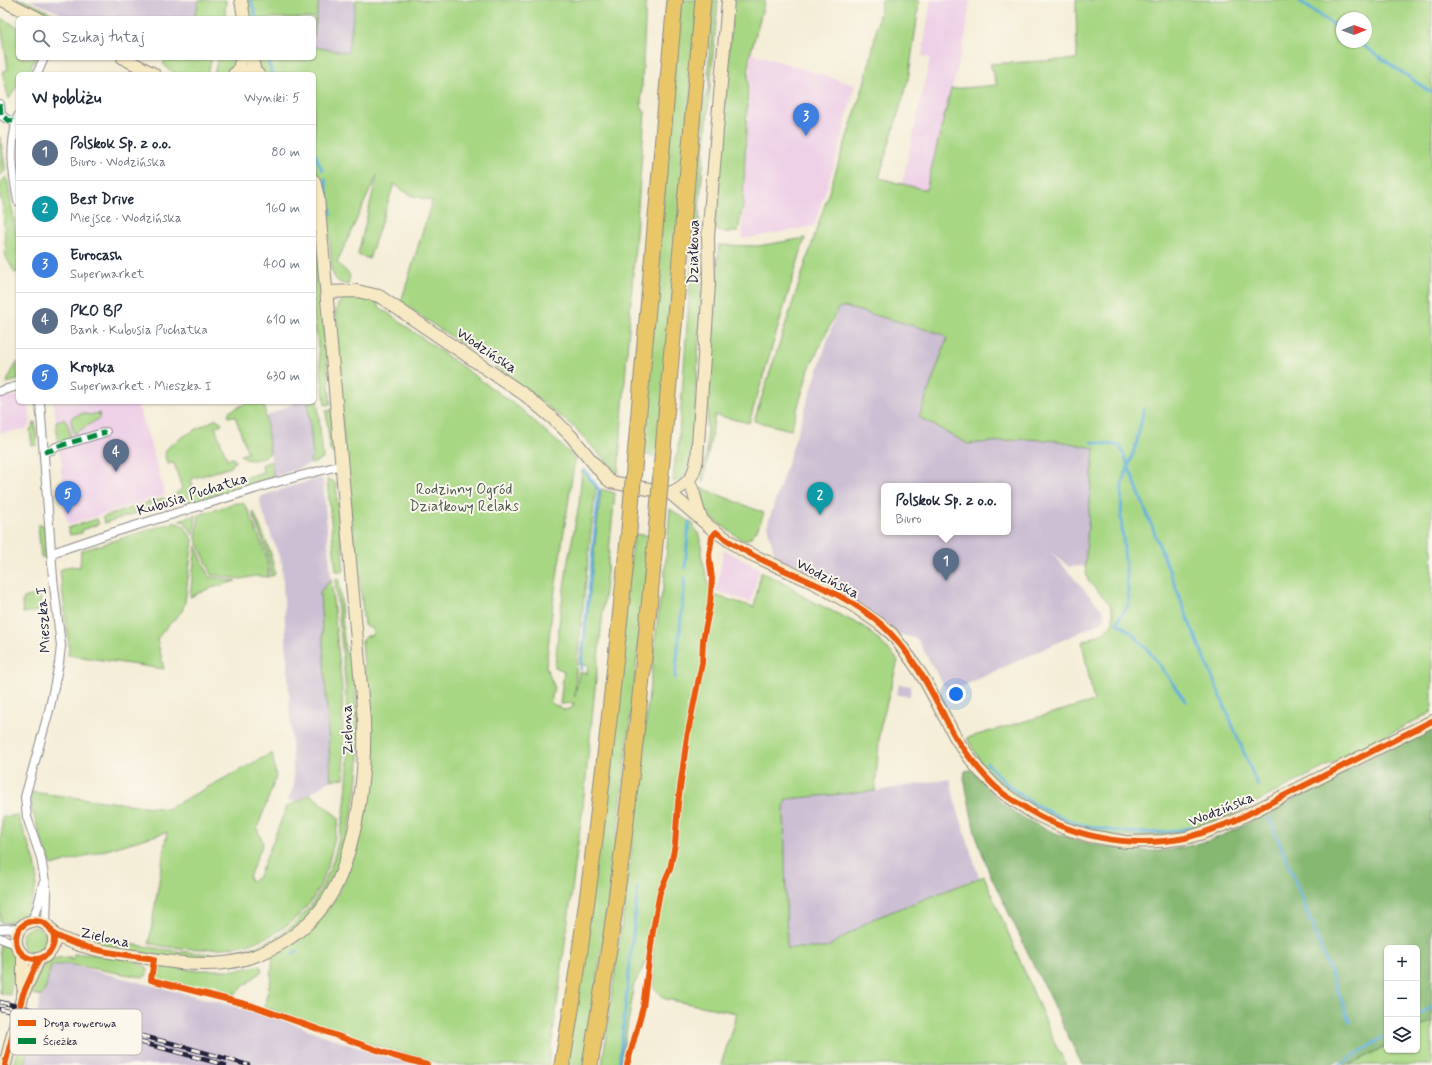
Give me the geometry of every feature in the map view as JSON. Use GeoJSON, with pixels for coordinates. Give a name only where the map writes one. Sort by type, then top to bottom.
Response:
{"type":"FeatureCollection","features":[{"type":"Feature","properties":{"kind":"highway"},"geometry":{"type":"LineString","coordinates":[[562,1065],[594,851],[613,689],[629,530],[675,0]]}},
{"type":"Feature","properties":{"kind":"highway"},"geometry":{"type":"LineString","coordinates":[[590,1065],[619,876],[642,676],[703,0]]}},
{"type":"Feature","properties":{"kind":"street"},"geometry":{"type":"LineString","coordinates":[[2,0],[34,16]]}},
{"type":"Feature","properties":{"kind":"street"},"geometry":{"type":"LineString","coordinates":[[241,0],[244,16]]}},
{"type":"Feature","properties":{"kind":"street","name":"Działkowa"},"geometry":{"type":"LineString","coordinates":[[688,482],[695,469],[697,459],[709,284],[708,237],[728,0]]}},
{"type":"Feature","properties":{"kind":"street"},"geometry":{"type":"LineString","coordinates":[[38,72],[43,60]]}},
{"type":"Feature","properties":{"kind":"street"},"geometry":{"type":"LineString","coordinates":[[127,60],[150,72]]}},
{"type":"Feature","properties":{"kind":"street"},"geometry":{"type":"LineString","coordinates":[[236,72],[241,60]]}},
{"type":"Feature","properties":{"kind":"street"},"geometry":{"type":"LineString","coordinates":[[253,60],[257,72]]}},
{"type":"Feature","properties":{"kind":"street"},"geometry":{"type":"LineString","coordinates":[[239,72],[246,70],[253,72]]}},
{"type":"Feature","properties":{"kind":"street"},"geometry":{"type":"LineString","coordinates":[[0,104],[0,115],[8,120],[16,119]]}},
{"type":"Feature","properties":{"kind":"street"},"geometry":{"type":"LineString","coordinates":[[16,123],[11,156],[16,190]]}},
{"type":"Feature","properties":{"kind":"street"},"geometry":{"type":"LineString","coordinates":[[316,189],[318,197],[326,292]]}},
{"type":"Feature","properties":{"kind":"street","name":"Wodzińska"},"geometry":{"type":"LineString","coordinates":[[326,292],[357,291],[379,296],[530,399],[571,436],[606,478],[612,482],[670,493],[725,539],[744,551],[816,584],[854,606],[880,624],[892,634],[913,662],[926,682],[957,740],[984,775],[1000,791],[1033,813],[1064,828],[1090,836],[1126,842],[1172,840],[1202,833],[1234,821],[1432,721]]}},
{"type":"Feature","properties":{"kind":"street","name":"Zielona"},"geometry":{"type":"LineString","coordinates":[[50,930],[65,940],[87,948],[189,964],[215,964],[237,961],[268,951],[289,939],[313,918],[332,893],[341,875],[352,837],[361,790],[365,745],[326,292]]}},
{"type":"Feature","properties":{"kind":"street"},"geometry":{"type":"LineString","coordinates":[[0,391],[16,387]]}},
{"type":"Feature","properties":{"kind":"street","name":"Mieszka I"},"geometry":{"type":"LineString","coordinates":[[40,404],[53,578],[61,646],[50,707],[25,797],[27,817],[42,858],[50,930]]}},
{"type":"Feature","properties":{"kind":"street"},"geometry":{"type":"LineString","coordinates":[[44,452],[106,432]]}},
{"type":"Feature","properties":{"kind":"street","name":"Kubusia Puchatka"},"geometry":{"type":"LineString","coordinates":[[52,553],[277,482],[342,465]]}},
{"type":"Feature","properties":{"kind":"street"},"geometry":{"type":"LineString","coordinates":[[670,493],[681,488],[688,482]]}},
{"type":"Feature","properties":{"kind":"street","name":"Wodzińska"},"geometry":{"type":"LineString","coordinates":[[688,482],[693,487],[697,510],[704,522]]}},
{"type":"Feature","properties":{"kind":"street","name":"Mieszka I"},"geometry":{"type":"LineString","coordinates":[[25,925],[38,906],[44,877]]}},
{"type":"Feature","properties":{"kind":"street"},"geometry":{"type":"LineString","coordinates":[[0,929],[39,922],[50,930],[54,942],[50,952],[44,957],[32,960],[18,950],[16,944],[17,934],[25,925]]}},
{"type":"Feature","properties":{"kind":"street"},"geometry":{"type":"LineString","coordinates":[[0,938],[16,944]]}},
{"type":"Feature","properties":{"kind":"street","name":"Zielona"},"geometry":{"type":"LineString","coordinates":[[50,952],[87,948]]}},
{"type":"Feature","properties":{"kind":"street"},"geometry":{"type":"LineString","coordinates":[[23,955],[23,994]]}},
{"type":"Feature","properties":{"kind":"street"},"geometry":{"type":"LineString","coordinates":[[19,1009],[23,994],[39,959]]}},
{"type":"Feature","properties":{"kind":"street"},"geometry":{"type":"LineString","coordinates":[[5,1065],[10,1045]]}},
{"type":"Feature","properties":{"kind":"shaded area"},"geometry":{"type":"Polygon","coordinates":[[[29,0],[199,0],[195,16],[66,16],[29,0]]]}},
{"type":"Feature","properties":{"kind":"shaded area"},"geometry":{"type":"Polygon","coordinates":[[[319,0],[356,0],[348,53],[316,47],[316,22],[319,0]]]}},
{"type":"Feature","properties":{"kind":"shaded area"},"geometry":{"type":"Polygon","coordinates":[[[931,0],[970,0],[966,33],[927,190],[902,184],[930,58],[922,56],[931,0]]]}},
{"type":"Feature","properties":{"kind":"shaded area"},"geometry":{"type":"Polygon","coordinates":[[[751,53],[855,85],[838,153],[814,226],[742,239],[751,53]]]}},
{"type":"Feature","properties":{"kind":"shaded area"},"geometry":{"type":"Polygon","coordinates":[[[845,307],[943,334],[947,339],[920,418],[968,444],[1025,439],[1059,441],[1094,448],[1085,566],[1069,567],[1050,551],[1104,612],[1105,617],[1102,622],[948,693],[917,639],[899,634],[865,607],[776,560],[767,526],[838,308],[845,307]]]}},
{"type":"Feature","properties":{"kind":"shaded area"},"geometry":{"type":"Polygon","coordinates":[[[6,396],[16,396],[16,404],[28,404],[31,421],[27,429],[0,433],[0,398],[6,396]]]}},
{"type":"Feature","properties":{"kind":"shaded area"},"geometry":{"type":"Polygon","coordinates":[[[54,404],[138,404],[165,495],[68,525],[63,505],[66,503],[60,468],[63,466],[59,452],[54,404]]]}},
{"type":"Feature","properties":{"kind":"shaded area"},"geometry":{"type":"Polygon","coordinates":[[[291,404],[308,404],[313,456],[310,459],[311,464],[273,477],[266,417],[291,404]]]}},
{"type":"Feature","properties":{"kind":"shaded area"},"geometry":{"type":"Polygon","coordinates":[[[319,478],[323,480],[331,579],[320,592],[331,780],[299,801],[294,801],[288,800],[294,786],[282,564],[261,507],[260,498],[264,495],[319,478]]]}},
{"type":"Feature","properties":{"kind":"shaded area"},"geometry":{"type":"Polygon","coordinates":[[[724,550],[759,568],[751,602],[716,591],[724,550]]]}},
{"type":"Feature","properties":{"kind":"shaded area"},"geometry":{"type":"Polygon","coordinates":[[[899,684],[911,686],[910,696],[897,695],[899,684]]]}},
{"type":"Feature","properties":{"kind":"shaded area"},"geometry":{"type":"Polygon","coordinates":[[[950,779],[955,802],[979,877],[873,919],[826,948],[786,948],[784,810],[786,799],[875,791],[950,779]]]}},
{"type":"Feature","properties":{"kind":"shaded area"},"geometry":{"type":"Polygon","coordinates":[[[67,964],[269,1015],[353,1046],[418,1065],[24,1065],[26,1055],[142,1055],[142,1009],[38,1009],[41,996],[45,990],[51,966],[67,964]]]}},
{"type":"Feature","properties":{"kind":"green space"},"geometry":{"type":"Polygon","coordinates":[[[15,0],[23,0],[59,16],[51,16],[15,0]]]}},
{"type":"Feature","properties":{"kind":"green space"},"geometry":{"type":"Polygon","coordinates":[[[199,0],[226,0],[225,16],[195,16],[199,0]]]}},
{"type":"Feature","properties":{"kind":"green space"},"geometry":{"type":"Polygon","coordinates":[[[245,0],[319,0],[316,22],[316,16],[249,16],[245,0]]]}},
{"type":"Feature","properties":{"kind":"green space"},"geometry":{"type":"Polygon","coordinates":[[[356,0],[646,0],[641,105],[645,112],[618,474],[575,428],[490,362],[401,302],[432,201],[410,195],[394,184],[369,259],[358,254],[377,175],[337,262],[350,275],[348,285],[337,281],[334,277],[332,271],[328,221],[323,192],[316,170],[316,72],[263,72],[260,69],[257,60],[316,60],[316,47],[348,53],[356,0]]]}},
{"type":"Feature","properties":{"kind":"green space"},"geometry":{"type":"Polygon","coordinates":[[[681,0],[699,0],[658,457],[641,454],[681,0]]]}},
{"type":"Feature","properties":{"kind":"green space"},"geometry":{"type":"Polygon","coordinates":[[[713,0],[718,0],[699,209],[702,279],[694,434],[690,464],[683,478],[673,482],[675,459],[678,450],[703,105],[709,81],[708,72],[713,0]]]}},
{"type":"Feature","properties":{"kind":"green space"},"geometry":{"type":"Polygon","coordinates":[[[733,0],[765,0],[749,59],[743,205],[738,232],[719,232],[715,228],[733,0]]]}},
{"type":"Feature","properties":{"kind":"green space"},"geometry":{"type":"Polygon","coordinates":[[[882,0],[919,0],[908,80],[879,178],[926,190],[951,89],[997,85],[990,64],[1077,59],[1076,0],[1432,0],[1432,712],[1233,814],[1200,828],[1164,835],[1127,837],[1089,831],[1038,811],[1004,787],[984,768],[967,738],[1094,701],[1082,642],[1105,632],[1113,623],[1113,614],[1110,604],[1088,581],[1085,566],[1094,448],[1059,441],[1025,439],[968,444],[919,417],[947,339],[943,334],[845,307],[838,308],[809,369],[791,430],[754,421],[862,91],[871,58],[882,0]]]}},
{"type":"Feature","properties":{"kind":"green space"},"geometry":{"type":"Polygon","coordinates":[[[0,18],[16,26],[16,60],[35,60],[28,72],[16,72],[16,87],[9,99],[2,72],[8,69],[0,18]]]}},
{"type":"Feature","properties":{"kind":"green space"},"geometry":{"type":"Polygon","coordinates":[[[166,60],[211,60],[208,72],[176,72],[163,64],[166,60]]]}},
{"type":"Feature","properties":{"kind":"green space"},"geometry":{"type":"Polygon","coordinates":[[[218,60],[237,60],[232,70],[229,72],[214,72],[218,60]]]}},
{"type":"Feature","properties":{"kind":"green space"},"geometry":{"type":"Polygon","coordinates":[[[0,137],[6,170],[0,176],[0,137]]]}},
{"type":"Feature","properties":{"kind":"green space"},"geometry":{"type":"Polygon","coordinates":[[[7,177],[16,233],[15,273],[6,257],[0,182],[7,177]]]}},
{"type":"Feature","properties":{"kind":"green space"},"geometry":{"type":"Polygon","coordinates":[[[805,238],[749,423],[715,415],[703,484],[701,476],[707,450],[707,426],[719,245],[758,246],[805,238]]]}},
{"type":"Feature","properties":{"kind":"green space"},"geometry":{"type":"Polygon","coordinates":[[[316,239],[331,404],[325,405],[316,330],[316,239]]]}},
{"type":"Feature","properties":{"kind":"green space","name":"Rodzinny Ogród Działkowy Relaks"},"geometry":{"type":"Polygon","coordinates":[[[353,295],[379,303],[378,306],[522,410],[575,458],[553,603],[546,667],[554,686],[551,703],[565,710],[572,708],[574,703],[560,704],[564,671],[555,667],[560,616],[568,561],[579,505],[582,470],[596,486],[576,671],[575,697],[579,672],[587,674],[588,665],[579,665],[587,619],[601,489],[615,493],[583,806],[549,1065],[445,1065],[356,1040],[264,1007],[271,979],[273,955],[293,943],[310,929],[336,898],[345,879],[358,839],[368,782],[371,742],[362,641],[367,636],[373,635],[372,628],[364,625],[359,569],[356,569],[342,420],[336,311],[338,304],[342,300],[353,295]]]}},
{"type":"Feature","properties":{"kind":"green space"},"geometry":{"type":"Polygon","coordinates":[[[16,364],[16,380],[6,383],[16,364]]]}},
{"type":"Feature","properties":{"kind":"green space"},"geometry":{"type":"Polygon","coordinates":[[[316,387],[323,459],[311,464],[310,459],[313,456],[308,404],[316,404],[316,387]]]}},
{"type":"Feature","properties":{"kind":"green space"},"geometry":{"type":"Polygon","coordinates":[[[244,404],[264,404],[270,453],[255,460],[244,458],[241,455],[248,453],[235,416],[228,417],[229,412],[244,404]]]}},
{"type":"Feature","properties":{"kind":"green space"},"geometry":{"type":"Polygon","coordinates":[[[332,410],[335,452],[333,454],[330,450],[326,411],[332,410]]]}},
{"type":"Feature","properties":{"kind":"green space"},"geometry":{"type":"Polygon","coordinates":[[[84,413],[89,415],[99,413],[100,418],[74,434],[71,421],[72,417],[84,413]]]}},
{"type":"Feature","properties":{"kind":"green space"},"geometry":{"type":"Polygon","coordinates":[[[64,419],[70,430],[70,439],[69,442],[58,446],[56,421],[64,419]]]}},
{"type":"Feature","properties":{"kind":"green space"},"geometry":{"type":"Polygon","coordinates":[[[216,419],[222,424],[215,427],[227,459],[233,458],[235,461],[231,467],[191,479],[195,493],[263,472],[262,465],[268,462],[272,462],[273,477],[194,502],[185,503],[178,499],[176,493],[182,489],[174,463],[168,464],[166,460],[166,451],[170,446],[182,438],[216,419]]]}},
{"type":"Feature","properties":{"kind":"green space"},"geometry":{"type":"Polygon","coordinates":[[[35,422],[37,445],[32,446],[30,430],[35,422]]]}},
{"type":"Feature","properties":{"kind":"green space"},"geometry":{"type":"Polygon","coordinates":[[[327,479],[336,484],[344,571],[336,571],[327,479]]]}},
{"type":"Feature","properties":{"kind":"green space"},"geometry":{"type":"Polygon","coordinates":[[[702,488],[764,513],[754,534],[743,541],[709,516],[703,506],[702,488]]]}},
{"type":"Feature","properties":{"kind":"green space"},"geometry":{"type":"Polygon","coordinates":[[[164,498],[164,504],[142,511],[141,510],[140,505],[164,498]]]}},
{"type":"Feature","properties":{"kind":"green space"},"geometry":{"type":"Polygon","coordinates":[[[236,503],[243,503],[248,510],[266,555],[269,577],[256,576],[241,579],[212,575],[196,539],[199,515],[236,503]]]}},
{"type":"Feature","properties":{"kind":"green space"},"geometry":{"type":"Polygon","coordinates":[[[135,507],[137,513],[104,523],[103,517],[135,507]]]}},
{"type":"Feature","properties":{"kind":"green space"},"geometry":{"type":"Polygon","coordinates":[[[670,509],[693,524],[701,539],[701,554],[713,595],[754,607],[761,572],[790,586],[804,597],[864,627],[898,660],[880,729],[875,791],[786,799],[784,810],[787,948],[826,948],[873,919],[984,876],[1056,1046],[1067,1065],[721,1065],[737,1013],[665,999],[653,987],[653,948],[633,987],[621,1065],[602,1065],[626,892],[659,607],[664,584],[670,509]]]}},
{"type":"Feature","properties":{"kind":"green space"},"geometry":{"type":"Polygon","coordinates":[[[254,512],[271,554],[275,574],[273,576],[271,576],[268,555],[252,513],[254,512]]]}},
{"type":"Feature","properties":{"kind":"green space"},"geometry":{"type":"Polygon","coordinates":[[[196,515],[194,536],[185,522],[179,520],[196,515]]]}},
{"type":"Feature","properties":{"kind":"green space"},"geometry":{"type":"Polygon","coordinates":[[[97,519],[99,524],[82,530],[82,533],[70,535],[68,528],[97,519]]]}},
{"type":"Feature","properties":{"kind":"green space"},"geometry":{"type":"Polygon","coordinates":[[[174,522],[184,526],[193,540],[185,602],[182,611],[157,639],[164,669],[68,655],[69,647],[60,570],[70,566],[80,567],[81,551],[174,522]]]}},
{"type":"Feature","properties":{"kind":"green space"},"geometry":{"type":"Polygon","coordinates":[[[38,525],[44,525],[47,557],[41,557],[38,525]]]}},
{"type":"Feature","properties":{"kind":"green space"},"geometry":{"type":"Polygon","coordinates":[[[634,534],[651,536],[608,908],[584,1065],[567,1065],[634,534]]]}},
{"type":"Feature","properties":{"kind":"green space"},"geometry":{"type":"Polygon","coordinates":[[[196,545],[209,577],[236,581],[208,589],[190,597],[196,545]]]}},
{"type":"Feature","properties":{"kind":"green space"},"geometry":{"type":"Polygon","coordinates":[[[331,579],[342,689],[344,778],[331,780],[320,592],[331,579]]]}},
{"type":"Feature","properties":{"kind":"green space"},"geometry":{"type":"Polygon","coordinates":[[[339,579],[345,651],[353,656],[358,722],[359,762],[357,786],[350,822],[336,878],[327,895],[304,921],[276,940],[260,948],[228,957],[210,959],[170,957],[72,939],[75,933],[166,950],[224,954],[264,944],[290,928],[311,906],[330,868],[341,830],[347,789],[348,746],[346,702],[335,580],[339,579]]]}},
{"type":"Feature","properties":{"kind":"green space"},"geometry":{"type":"Polygon","coordinates":[[[40,595],[41,611],[23,613],[22,602],[25,597],[40,595]]]}},
{"type":"Feature","properties":{"kind":"green space"},"geometry":{"type":"Polygon","coordinates":[[[1432,726],[1432,1021],[1420,1027],[1420,945],[1384,945],[1384,1047],[1350,1065],[1344,1065],[1340,1059],[1330,1065],[1082,1065],[989,872],[975,833],[964,778],[965,771],[970,770],[975,772],[1001,802],[1032,823],[1070,838],[1089,843],[1128,850],[1160,851],[1207,841],[1237,829],[1432,726]]]}},
{"type":"Feature","properties":{"kind":"green space"},"geometry":{"type":"Polygon","coordinates":[[[272,753],[276,777],[257,829],[263,843],[249,877],[251,882],[259,876],[287,806],[310,794],[339,818],[335,839],[325,874],[315,895],[298,916],[273,934],[246,944],[216,949],[174,948],[149,943],[167,832],[52,866],[40,836],[32,809],[31,792],[167,809],[272,753]]]}},
{"type":"Feature","properties":{"kind":"green space"},"geometry":{"type":"Polygon","coordinates":[[[17,815],[35,862],[37,881],[30,906],[27,911],[15,920],[3,923],[0,922],[0,842],[2,817],[17,815]]]}},
{"type":"Feature","properties":{"kind":"green space"},"geometry":{"type":"Polygon","coordinates":[[[34,927],[43,931],[47,940],[43,949],[34,953],[25,949],[21,940],[25,931],[34,927]]]}},
{"type":"Feature","properties":{"kind":"green space"},"geometry":{"type":"Polygon","coordinates":[[[0,944],[11,949],[14,957],[14,974],[10,995],[0,993],[0,944]]]}},
{"type":"Feature","properties":{"kind":"green space"},"geometry":{"type":"Polygon","coordinates":[[[74,954],[102,955],[122,958],[140,963],[147,967],[148,970],[146,976],[142,977],[67,964],[51,966],[45,990],[41,996],[32,994],[43,966],[54,959],[71,957],[70,960],[73,960],[74,954]]]}},
{"type":"Feature","properties":{"kind":"green space"},"geometry":{"type":"Polygon","coordinates":[[[260,965],[262,971],[232,996],[165,983],[157,978],[157,971],[168,966],[191,970],[238,970],[260,965]]]}},
{"type":"Feature","properties":{"kind":"green space"},"geometry":{"type":"Polygon","coordinates":[[[1432,1021],[1432,1065],[1350,1065],[1384,1047],[1384,1053],[1420,1053],[1420,1027],[1432,1021]]]}},
{"type":"Feature","properties":{"kind":"green space"},"geometry":{"type":"Polygon","coordinates":[[[16,1055],[26,1055],[24,1065],[13,1065],[16,1055]]]}},
{"type":"Feature","properties":{"kind":"waterway"},"geometry":{"type":"LineString","coordinates":[[251,0],[255,16]]}},
{"type":"Feature","properties":{"kind":"waterway"},"geometry":{"type":"LineString","coordinates":[[1298,0],[1336,27]]}},
{"type":"Feature","properties":{"kind":"waterway"},"geometry":{"type":"LineString","coordinates":[[1367,48],[1432,93]]}},
{"type":"Feature","properties":{"kind":"waterway"},"geometry":{"type":"LineString","coordinates":[[268,60],[271,72]]}},
{"type":"Feature","properties":{"kind":"waterway"},"geometry":{"type":"LineString","coordinates":[[316,156],[322,170]]}},
{"type":"Feature","properties":{"kind":"waterway"},"geometry":{"type":"LineString","coordinates":[[325,179],[331,214]]}},
{"type":"Feature","properties":{"kind":"waterway"},"geometry":{"type":"LineString","coordinates":[[1144,409],[1136,445],[1122,484],[1121,518],[1129,604],[1117,623],[1136,637],[1145,647],[1163,669],[1185,701]]}},
{"type":"Feature","properties":{"kind":"waterway"},"geometry":{"type":"LineString","coordinates":[[1092,442],[1120,446],[1188,619],[1258,786]]}},
{"type":"Feature","properties":{"kind":"waterway"},"geometry":{"type":"LineString","coordinates":[[581,669],[599,490],[584,470]]}},
{"type":"Feature","properties":{"kind":"waterway"},"geometry":{"type":"LineString","coordinates":[[685,568],[689,523]]}},
{"type":"Feature","properties":{"kind":"waterway"},"geometry":{"type":"LineString","coordinates":[[675,678],[685,578]]}},
{"type":"Feature","properties":{"kind":"waterway"},"geometry":{"type":"LineString","coordinates":[[987,763],[1002,780],[1024,798],[1042,809],[1081,824],[1121,832],[1142,833],[1170,832],[1193,827]]}},
{"type":"Feature","properties":{"kind":"waterway"},"geometry":{"type":"LineString","coordinates":[[1269,818],[1301,894],[1310,921],[1314,924],[1315,933],[1350,1022]]}},
{"type":"Feature","properties":{"kind":"waterway"},"geometry":{"type":"LineString","coordinates":[[619,1065],[638,887]]}},
{"type":"Feature","properties":{"kind":"waterway"},"geometry":{"type":"LineString","coordinates":[[293,954],[297,951]]}},
{"type":"Feature","properties":{"kind":"waterway"},"geometry":{"type":"LineString","coordinates":[[1420,1014],[1432,1007]]}},
{"type":"Feature","properties":{"kind":"waterway"},"geometry":{"type":"LineString","coordinates":[[1339,1065],[1384,1037]]}},
{"type":"Feature","properties":{"kind":"railway"},"geometry":{"type":"LineString","coordinates":[[0,1002],[29,1009]]}},
{"type":"Feature","properties":{"kind":"railway"},"geometry":{"type":"LineString","coordinates":[[0,1009],[10,1011]]}},
{"type":"Feature","properties":{"kind":"railway"},"geometry":{"type":"LineString","coordinates":[[142,1036],[248,1065]]}},
{"type":"Feature","properties":{"kind":"railway"},"geometry":{"type":"LineString","coordinates":[[142,1043],[225,1065]]}},
{"type":"Feature","properties":{"kind":"marked path"},"geometry":{"type":"LineString","coordinates":[[0,104],[1,115],[8,120],[16,122]]}},
{"type":"Feature","properties":{"kind":"marked path"},"geometry":{"type":"LineString","coordinates":[[44,452],[106,432]]}},
{"type":"Feature","properties":{"kind":"cycle path"},"geometry":{"type":"LineString","coordinates":[[627,1065],[643,1007],[653,930],[660,892],[670,869],[675,845],[678,803],[687,737],[702,663],[703,640],[710,605],[712,579],[709,555],[712,537],[716,532],[756,557],[843,598],[863,610],[882,625],[899,643],[920,672],[955,737],[972,761],[1000,791],[1040,816],[1059,825],[1100,838],[1142,842],[1164,841],[1185,838],[1198,834],[1234,821],[1432,721]]}},
{"type":"Feature","properties":{"kind":"cycle path"},"geometry":{"type":"LineString","coordinates":[[31,921],[39,921],[49,926],[53,933],[54,940],[53,947],[49,954],[39,959],[31,959],[21,954],[19,951],[16,944],[16,936],[21,926],[24,924],[31,921]]}},
{"type":"Feature","properties":{"kind":"cycle path"},"geometry":{"type":"LineString","coordinates":[[53,934],[65,940],[90,948],[154,959],[151,980],[253,1006],[394,1056],[427,1065]]}},
{"type":"Feature","properties":{"kind":"cycle path"},"geometry":{"type":"LineString","coordinates":[[19,1009],[23,994],[39,959]]}},
{"type":"Feature","properties":{"kind":"cycle path"},"geometry":{"type":"LineString","coordinates":[[5,1065],[10,1045]]}},
{"type":"Feature","properties":{"kind":"place","name":"Eurocash"},"geometry":{"type":"Point","coordinates":[806,136]}},
{"type":"Feature","properties":{"kind":"place","name":"PKO BP"},"geometry":{"type":"Point","coordinates":[116,472]}},
{"type":"Feature","properties":{"kind":"place","name":"Kropka"},"geometry":{"type":"Point","coordinates":[68,514]}},
{"type":"Feature","properties":{"kind":"place","name":"Best Drive"},"geometry":{"type":"Point","coordinates":[820,515]}},
{"type":"Feature","properties":{"kind":"place","name":"Polskok Sp. z o.o."},"geometry":{"type":"Point","coordinates":[946,581]}}]}
